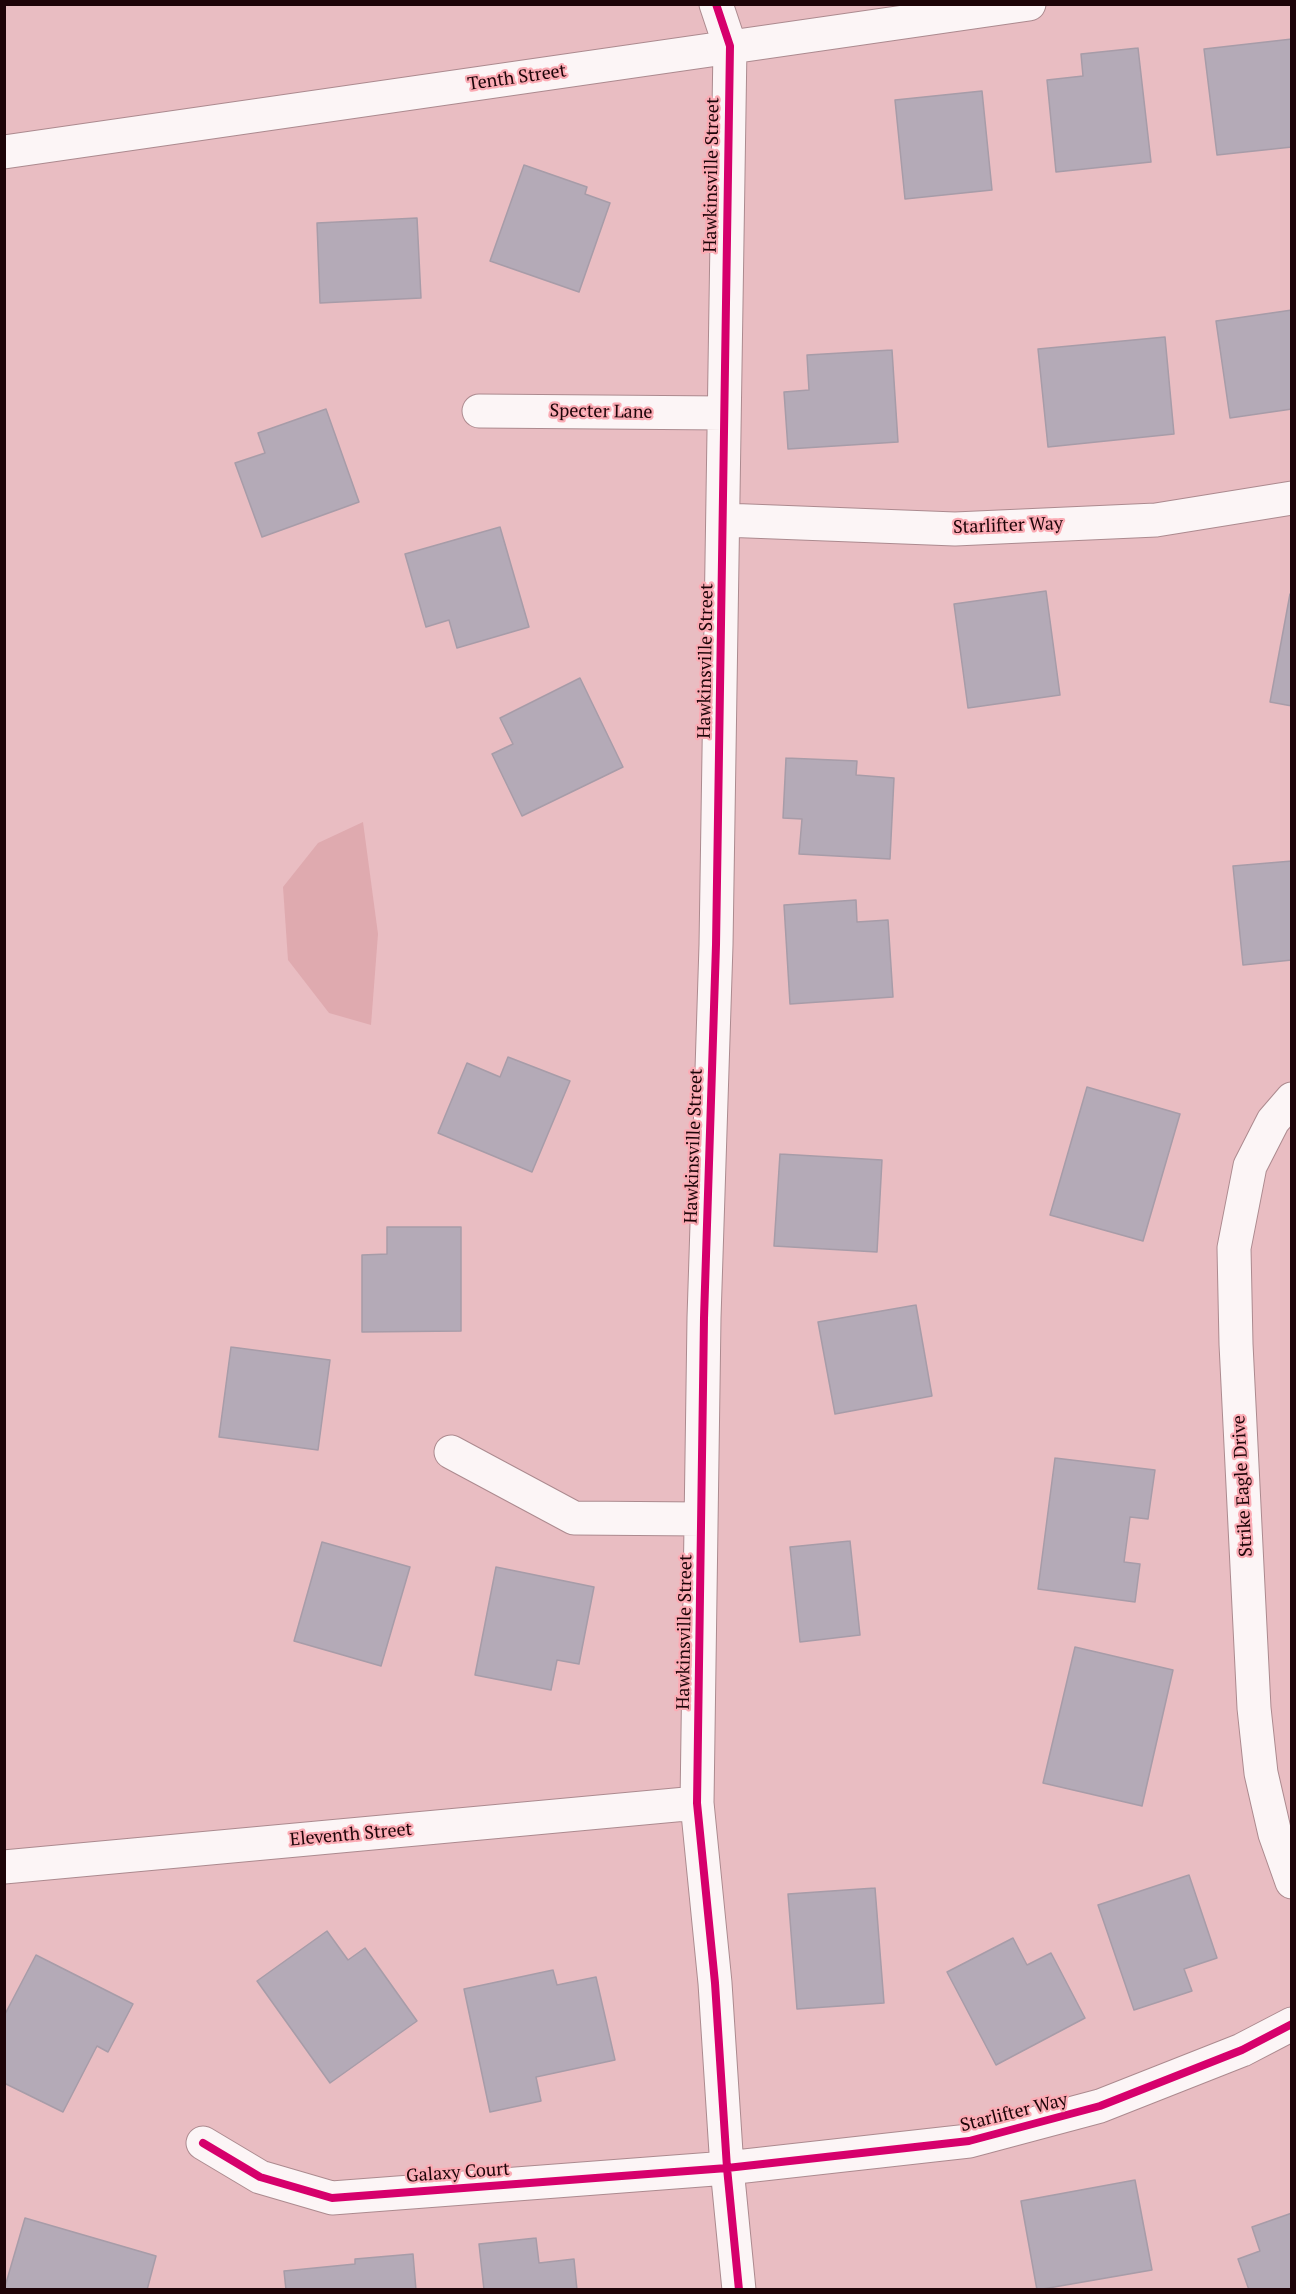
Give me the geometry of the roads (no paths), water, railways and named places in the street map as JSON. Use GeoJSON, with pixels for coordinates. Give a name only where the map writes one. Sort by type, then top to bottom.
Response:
{"type":"FeatureCollection","features":[{"type":"Feature","properties":{"kind":"street","name":"Hawkinsville Street"},"geometry":{"type":"LineString","coordinates":[[716,4],[730,46],[716,945],[704,1306],[697,1803],[715,1983],[727,2168],[739,2289]]}},
{"type":"Feature","properties":{"kind":"street","name":"Tenth Street"},"geometry":{"type":"LineString","coordinates":[[4,152],[1029,4]]}},
{"type":"Feature","properties":{"kind":"street","name":"Specter Lane"},"geometry":{"type":"LineString","coordinates":[[479,411],[723,413]]}},
{"type":"Feature","properties":{"kind":"street","name":"Starlifter Way"},"geometry":{"type":"LineString","coordinates":[[723,520],[967,528],[1156,520],[1292,498]]}},
{"type":"Feature","properties":{"kind":"street","name":"Strike Eagle Drive"},"geometry":{"type":"LineString","coordinates":[[1292,1099],[1273,1121],[1250,1166],[1234,1248],[1236,1344],[1254,1708],[1260,1773],[1275,1834],[1292,1882]]}},
{"type":"Feature","properties":{"kind":"street"},"geometry":{"type":"LineString","coordinates":[[451,1452],[574,1518],[701,1519]]}},
{"type":"Feature","properties":{"kind":"street","name":"Eleventh Street"},"geometry":{"type":"LineString","coordinates":[[4,1867],[697,1803]]}},
{"type":"Feature","properties":{"kind":"street","name":"Starlifter Way"},"geometry":{"type":"LineString","coordinates":[[727,2168],[969,2141],[1100,2106],[1242,2050],[1292,2024]]}},
{"type":"Feature","properties":{"kind":"street","name":"Galaxy Court"},"geometry":{"type":"LineString","coordinates":[[203,2143],[260,2177],[332,2198],[727,2168]]}}]}
